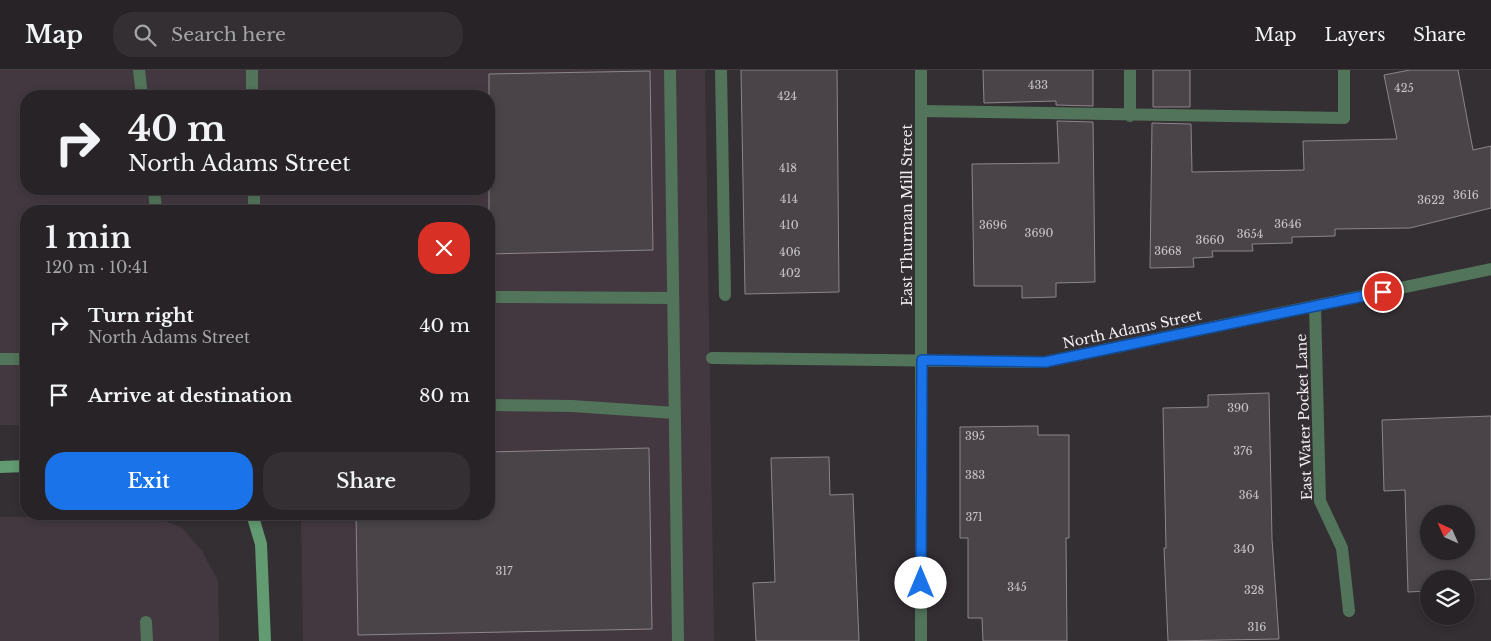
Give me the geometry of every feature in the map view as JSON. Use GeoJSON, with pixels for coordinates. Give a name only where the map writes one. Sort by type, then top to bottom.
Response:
{"type":"FeatureCollection","features":[{"type":"Feature","properties":{"kind":"street"},"geometry":{"type":"LineString","coordinates":[[139,70],[141,90]]}},
{"type":"Feature","properties":{"kind":"street"},"geometry":{"type":"LineString","coordinates":[[252,70],[252,90]]}},
{"type":"Feature","properties":{"kind":"street"},"geometry":{"type":"LineString","coordinates":[[670,70],[678,641]]}},
{"type":"Feature","properties":{"kind":"street"},"geometry":{"type":"LineString","coordinates":[[721,70],[725,295]]}},
{"type":"Feature","properties":{"kind":"street","name":"East Thurman Mill Street"},"geometry":{"type":"LineString","coordinates":[[921,70],[921,641]]}},
{"type":"Feature","properties":{"kind":"street"},"geometry":{"type":"LineString","coordinates":[[1130,70],[1130,116]]}},
{"type":"Feature","properties":{"kind":"street"},"geometry":{"type":"LineString","coordinates":[[922,110],[1130,116],[1344,118],[1344,70]]}},
{"type":"Feature","properties":{"kind":"street","name":"North Adams Street"},"geometry":{"type":"LineString","coordinates":[[712,358],[1045,362],[1491,269]]}},
{"type":"Feature","properties":{"kind":"street"},"geometry":{"type":"LineString","coordinates":[[495,297],[673,298]]}},
{"type":"Feature","properties":{"kind":"street","name":"East Water Pocket Lane"},"geometry":{"type":"LineString","coordinates":[[1315,306],[1320,500],[1342,548],[1349,612]]}},
{"type":"Feature","properties":{"kind":"street"},"geometry":{"type":"LineString","coordinates":[[0,359],[20,359]]}},
{"type":"Feature","properties":{"kind":"street"},"geometry":{"type":"LineString","coordinates":[[495,404],[572,406],[675,413]]}},
{"type":"Feature","properties":{"kind":"street"},"geometry":{"type":"LineString","coordinates":[[0,467],[20,466]]}},
{"type":"Feature","properties":{"kind":"street"},"geometry":{"type":"LineString","coordinates":[[254,520],[261,544],[265,641]]}},
{"type":"Feature","properties":{"kind":"street"},"geometry":{"type":"LineString","coordinates":[[146,622],[147,641]]}},
{"type":"Feature","properties":{"kind":"shaded area"},"geometry":{"type":"Polygon","coordinates":[[[0,70],[705,70],[714,641],[303,641],[301,520],[495,520],[495,205],[20,205],[20,425],[0,425],[0,70]]]}},
{"type":"Feature","properties":{"kind":"shaded area"},"geometry":{"type":"Polygon","coordinates":[[[0,517],[20,517],[20,520],[163,520],[182,528],[202,551],[218,581],[219,641],[0,641],[0,517]]]}},
{"type":"Feature","properties":{"kind":"building"},"geometry":{"type":"Polygon","coordinates":[[[741,70],[837,70],[839,292],[745,294],[741,70]]]}},
{"type":"Feature","properties":{"kind":"building"},"geometry":{"type":"Polygon","coordinates":[[[983,70],[1093,70],[1093,106],[1056,105],[1056,101],[984,103],[983,70]]]}},
{"type":"Feature","properties":{"kind":"building"},"geometry":{"type":"Polygon","coordinates":[[[1153,70],[1190,70],[1190,107],[1153,107],[1153,70]]]}},
{"type":"Feature","properties":{"kind":"building"},"geometry":{"type":"Polygon","coordinates":[[[1410,70],[1458,70],[1473,150],[1491,146],[1491,208],[1410,228],[1335,229],[1335,236],[1292,237],[1292,243],[1252,244],[1253,251],[1212,251],[1213,257],[1193,258],[1194,267],[1150,268],[1152,123],[1191,124],[1192,172],[1304,170],[1303,141],[1397,139],[1384,75],[1410,70]]]}},
{"type":"Feature","properties":{"kind":"building"},"geometry":{"type":"Polygon","coordinates":[[[650,71],[653,250],[495,254],[495,205],[489,205],[489,195],[495,195],[495,90],[489,90],[489,74],[650,71]]]}},
{"type":"Feature","properties":{"kind":"building"},"geometry":{"type":"Polygon","coordinates":[[[1057,121],[1093,122],[1095,282],[1056,283],[1056,297],[1022,298],[1022,286],[974,286],[972,164],[1059,163],[1057,121]]]}},
{"type":"Feature","properties":{"kind":"building"},"geometry":{"type":"Polygon","coordinates":[[[1269,393],[1272,539],[1279,639],[1168,641],[1164,548],[1166,548],[1163,408],[1208,407],[1208,395],[1269,393]]]}},
{"type":"Feature","properties":{"kind":"building"},"geometry":{"type":"Polygon","coordinates":[[[1491,416],[1491,579],[1475,580],[1475,570],[1420,570],[1420,591],[1408,592],[1405,490],[1384,491],[1382,420],[1491,416]]]}},
{"type":"Feature","properties":{"kind":"building"},"geometry":{"type":"Polygon","coordinates":[[[1038,426],[1038,435],[1069,435],[1069,538],[1066,538],[1067,641],[983,641],[982,618],[968,618],[968,538],[960,538],[960,427],[1038,426]]]}},
{"type":"Feature","properties":{"kind":"building"},"geometry":{"type":"Polygon","coordinates":[[[649,448],[652,629],[358,635],[356,520],[495,520],[495,452],[649,448]]]}},
{"type":"Feature","properties":{"kind":"building"},"geometry":{"type":"Polygon","coordinates":[[[829,457],[830,495],[853,494],[859,641],[756,641],[753,583],[775,582],[771,458],[829,457]]]}},
{"type":"Feature","properties":{"kind":"route"},"geometry":{"type":"LineString","coordinates":[[921,583],[922,360],[1045,362],[1383,292]]}}]}
